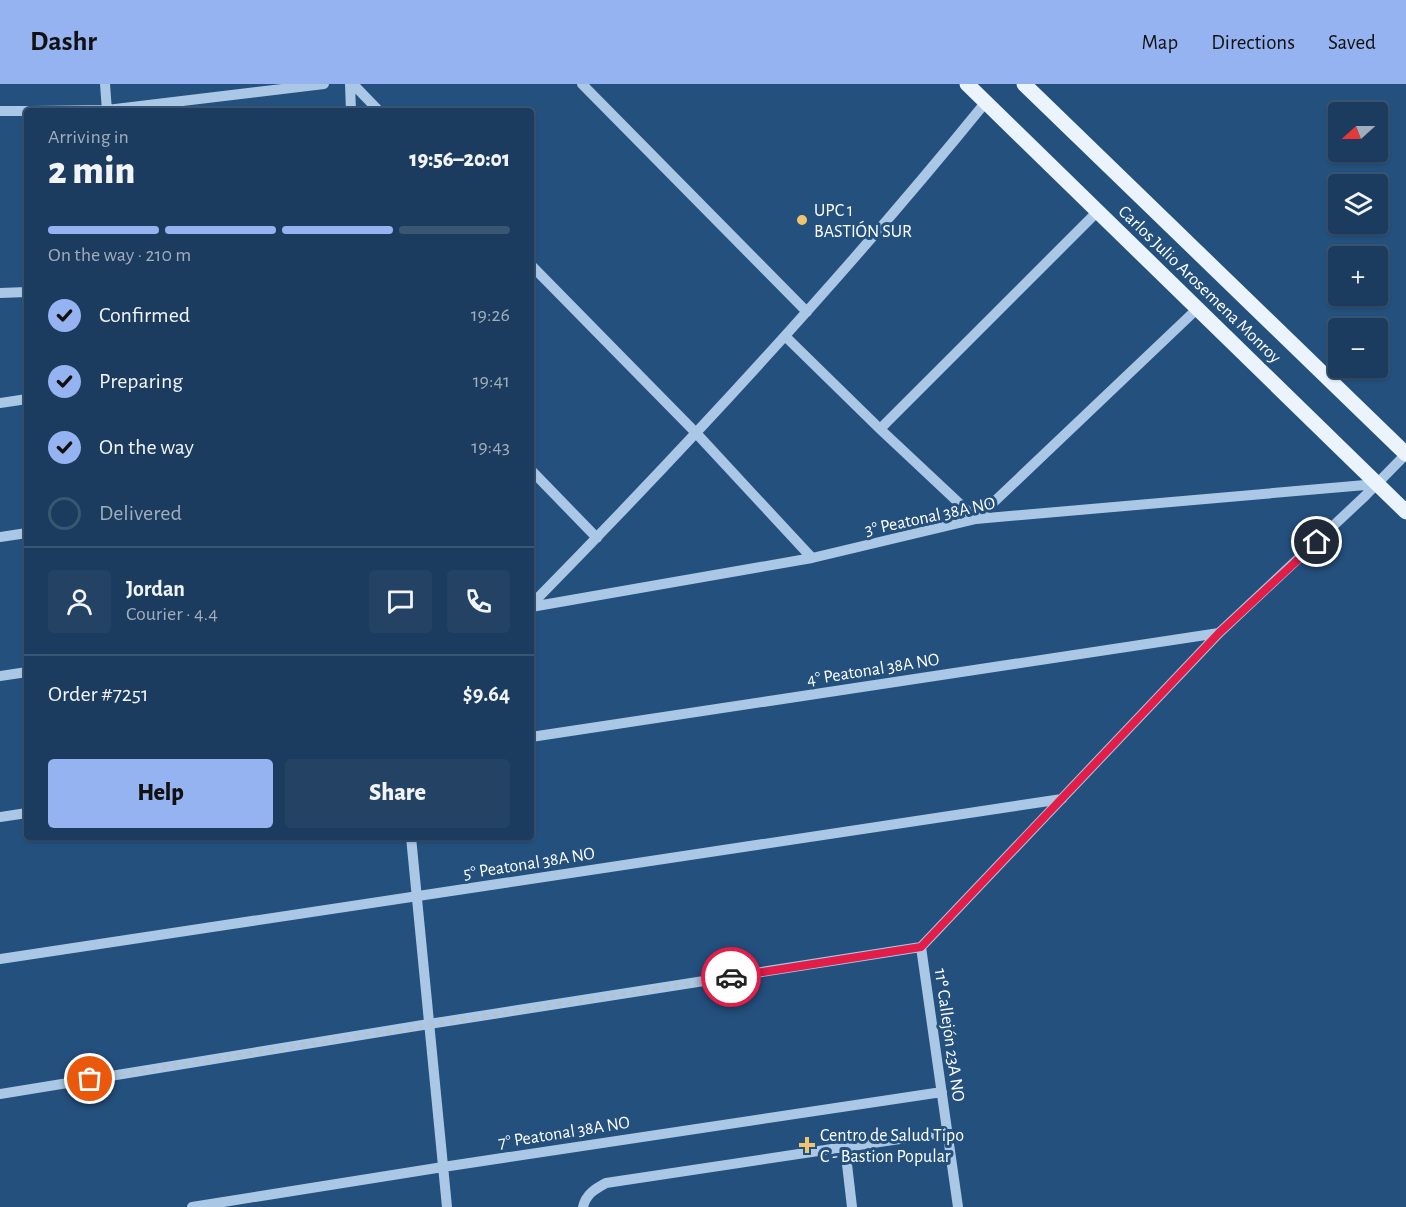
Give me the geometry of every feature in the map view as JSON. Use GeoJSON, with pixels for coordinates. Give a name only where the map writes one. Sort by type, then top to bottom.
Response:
{"type":"FeatureCollection","features":[{"type":"Feature","properties":{"kind":"main road","name":"Carlos Julio Arosemena Monroy"},"geometry":{"type":"LineString","coordinates":[[967,84],[1406,512]]}},
{"type":"Feature","properties":{"kind":"main road","name":"Carlos Julio Arosemena Monroy"},"geometry":{"type":"LineString","coordinates":[[1024,84],[1406,454]]}},
{"type":"Feature","properties":{"kind":"street"},"geometry":{"type":"LineString","coordinates":[[105,84],[107,108]]}},
{"type":"Feature","properties":{"kind":"street"},"geometry":{"type":"LineString","coordinates":[[124,108],[324,84]]}},
{"type":"Feature","properties":{"kind":"street"},"geometry":{"type":"LineString","coordinates":[[351,84],[351,108]]}},
{"type":"Feature","properties":{"kind":"street"},"geometry":{"type":"LineString","coordinates":[[351,84],[376,108]]}},
{"type":"Feature","properties":{"kind":"street"},"geometry":{"type":"LineString","coordinates":[[582,84],[807,312]]}},
{"type":"Feature","properties":{"kind":"street"},"geometry":{"type":"LineString","coordinates":[[534,603],[697,434],[786,337],[986,103]]}},
{"type":"Feature","properties":{"kind":"street"},"geometry":{"type":"LineString","coordinates":[[0,111],[24,111]]}},
{"type":"Feature","properties":{"kind":"street"},"geometry":{"type":"LineString","coordinates":[[880,429],[1098,211]]}},
{"type":"Feature","properties":{"kind":"street"},"geometry":{"type":"LineString","coordinates":[[534,268],[697,434],[812,558]]}},
{"type":"Feature","properties":{"kind":"street"},"geometry":{"type":"LineString","coordinates":[[0,292],[24,292]]}},
{"type":"Feature","properties":{"kind":"street"},"geometry":{"type":"LineString","coordinates":[[786,337],[976,519],[1198,308]]}},
{"type":"Feature","properties":{"kind":"street"},"geometry":{"type":"LineString","coordinates":[[0,403],[24,399]]}},
{"type":"Feature","properties":{"kind":"street","name":"11º Callejón 23A NO"},"geometry":{"type":"LineString","coordinates":[[958,1207],[921,947],[1219,633],[1406,454]]}},
{"type":"Feature","properties":{"kind":"street"},"geometry":{"type":"LineString","coordinates":[[534,473],[597,538]]}},
{"type":"Feature","properties":{"kind":"street","name":"3° Peatonal 38A NO"},"geometry":{"type":"LineString","coordinates":[[534,605],[812,558],[976,519],[1377,484]]}},
{"type":"Feature","properties":{"kind":"street"},"geometry":{"type":"LineString","coordinates":[[0,537],[24,534]]}},
{"type":"Feature","properties":{"kind":"street","name":"4° Peatonal 38A NO"},"geometry":{"type":"LineString","coordinates":[[534,737],[1219,633]]}},
{"type":"Feature","properties":{"kind":"street"},"geometry":{"type":"LineString","coordinates":[[0,676],[24,672]]}},
{"type":"Feature","properties":{"kind":"street","name":"5° Peatonal 38A NO"},"geometry":{"type":"LineString","coordinates":[[0,959],[1062,799]]}},
{"type":"Feature","properties":{"kind":"street"},"geometry":{"type":"LineString","coordinates":[[0,817],[24,813]]}},
{"type":"Feature","properties":{"kind":"street"},"geometry":{"type":"LineString","coordinates":[[411,840],[447,1207]]}},
{"type":"Feature","properties":{"kind":"street"},"geometry":{"type":"LineString","coordinates":[[0,1094],[921,947]]}},
{"type":"Feature","properties":{"kind":"street","name":"7° Peatonal 38A NO"},"geometry":{"type":"LineString","coordinates":[[192,1207],[942,1092]]}},
{"type":"Feature","properties":{"kind":"street"},"geometry":{"type":"LineString","coordinates":[[583,1207],[585,1200],[593,1190],[606,1183],[948,1132]]}},
{"type":"Feature","properties":{"kind":"street"},"geometry":{"type":"LineString","coordinates":[[845,1147],[852,1207]]}},
{"type":"Feature","properties":{"kind":"way so far"},"geometry":{"type":"LineString","coordinates":[[90,1079],[731,977]]}},
{"type":"Feature","properties":{"kind":"place","name":"UPC 1 BASTIÓN SUR"},"geometry":{"type":"Point","coordinates":[802,220]}},
{"type":"Feature","properties":{"kind":"place","name":"Centro de Salud Tipo C - Bastion Popular"},"geometry":{"type":"Point","coordinates":[807,1145]}},
{"type":"Feature","properties":{"kind":"route"},"geometry":{"type":"LineString","coordinates":[[731,977],[921,947],[1219,633],[1317,542]]}}]}
